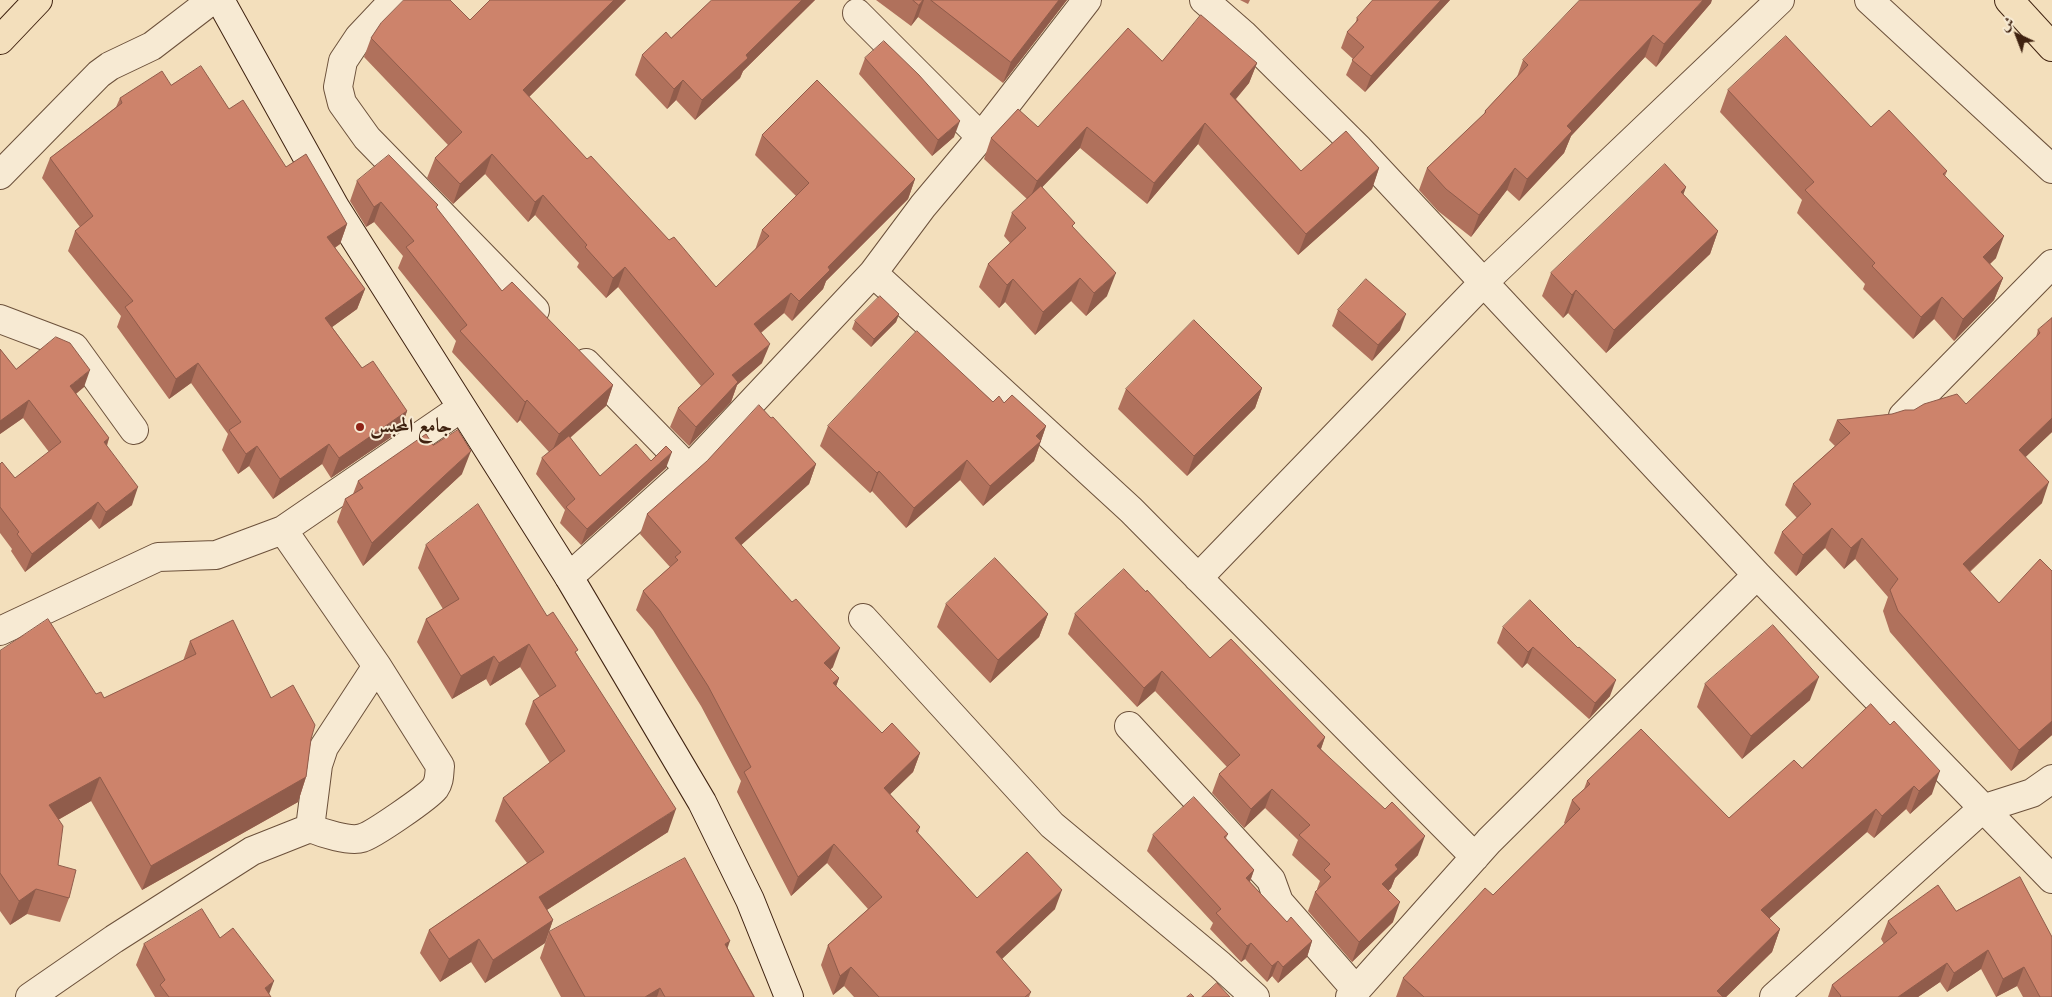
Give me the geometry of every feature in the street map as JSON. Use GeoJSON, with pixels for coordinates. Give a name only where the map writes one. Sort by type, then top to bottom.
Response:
{"type":"FeatureCollection","features":[{"type":"Feature","properties":{"kind":"highway"},"geometry":{"type":"LineString","coordinates":[[0,40],[38,0]]}},
{"type":"Feature","properties":{"kind":"highway"},"geometry":{"type":"LineString","coordinates":[[2009,0],[2052,47]]}},
{"type":"Feature","properties":{"kind":"street"},"geometry":{"type":"LineString","coordinates":[[0,175],[99,74],[110,66],[152,46],[212,0]]}},
{"type":"Feature","properties":{"kind":"street"},"geometry":{"type":"LineString","coordinates":[[220,0],[335,207],[569,577],[702,802],[750,900],[789,997]]}},
{"type":"Feature","properties":{"kind":"street"},"geometry":{"type":"LineString","coordinates":[[394,0],[359,37],[343,61],[338,87],[342,104],[367,138],[689,469]]}},
{"type":"Feature","properties":{"kind":"street"},"geometry":{"type":"LineString","coordinates":[[569,577],[689,469],[873,273],[1087,0]]}},
{"type":"Feature","properties":{"kind":"street"},"geometry":{"type":"LineString","coordinates":[[1204,0],[1243,34],[1358,149],[1757,574],[2052,879]]}},
{"type":"Feature","properties":{"kind":"street"},"geometry":{"type":"LineString","coordinates":[[1198,578],[1484,282],[1780,0]]}},
{"type":"Feature","properties":{"kind":"street"},"geometry":{"type":"LineString","coordinates":[[1869,0],[2052,169]]}},
{"type":"Feature","properties":{"kind":"street"},"geometry":{"type":"LineString","coordinates":[[857,12],[980,138]]}},
{"type":"Feature","properties":{"kind":"street"},"geometry":{"type":"LineString","coordinates":[[1903,416],[2052,264]]}},
{"type":"Feature","properties":{"kind":"street"},"geometry":{"type":"LineString","coordinates":[[873,273],[1131,510],[1475,857]]}},
{"type":"Feature","properties":{"kind":"street"},"geometry":{"type":"LineString","coordinates":[[0,318],[74,347],[134,430]]}},
{"type":"Feature","properties":{"kind":"street"},"geometry":{"type":"LineString","coordinates":[[0,631],[158,557],[216,554],[283,530],[461,408]]}},
{"type":"Feature","properties":{"kind":"street"},"geometry":{"type":"LineString","coordinates":[[30,997],[114,939],[252,851],[310,828],[330,836],[362,839],[396,818],[434,790],[439,781],[440,766],[377,666],[283,530]]}},
{"type":"Feature","properties":{"kind":"street"},"geometry":{"type":"LineString","coordinates":[[1129,726],[1271,880],[1279,902],[1353,993],[1489,840],[1757,574]]}},
{"type":"Feature","properties":{"kind":"street"},"geometry":{"type":"LineString","coordinates":[[862,618],[1052,825],[1220,965],[1255,997]]}},
{"type":"Feature","properties":{"kind":"street"},"geometry":{"type":"LineString","coordinates":[[310,828],[318,765],[324,747],[377,666]]}},
{"type":"Feature","properties":{"kind":"street"},"geometry":{"type":"LineString","coordinates":[[1774,997],[1982,808],[2032,793],[2052,779]]}},
{"type":"Feature","properties":{"kind":"building"},"geometry":{"type":"Polygon","coordinates":[[[404,0],[450,0],[470,20],[490,0],[614,0],[523,90],[587,159],[591,156],[669,240],[674,237],[716,287],[769,236],[762,230],[809,183],[762,135],[817,80],[915,179],[828,267],[830,270],[799,301],[791,293],[754,324],[770,344],[732,375],[738,382],[696,427],[678,408],[714,374],[625,267],[613,278],[543,195],[535,202],[492,154],[460,184],[435,158],[462,132],[371,38],[381,23],[404,0]]]}},
{"type":"Feature","properties":{"kind":"building"},"geometry":{"type":"Polygon","coordinates":[[[712,0],[802,0],[746,55],[748,58],[702,100],[683,80],[674,89],[642,55],[666,32],[671,38],[712,0]]]}},
{"type":"Feature","properties":{"kind":"building"},"geometry":{"type":"Polygon","coordinates":[[[913,0],[923,0],[919,5],[913,0]]]}},
{"type":"Feature","properties":{"kind":"building"},"geometry":{"type":"Polygon","coordinates":[[[931,0],[1059,0],[1011,62],[931,0]]]}},
{"type":"Feature","properties":{"kind":"building"},"geometry":{"type":"Polygon","coordinates":[[[1373,0],[1441,0],[1371,76],[1352,60],[1364,47],[1347,32],[1373,0]]]}},
{"type":"Feature","properties":{"kind":"building"},"geometry":{"type":"Polygon","coordinates":[[[1580,0],[1703,0],[1664,44],[1653,35],[1567,126],[1572,131],[1527,179],[1515,168],[1479,215],[1446,189],[1427,168],[1486,112],[1528,65],[1523,60],[1580,0]]]}},
{"type":"Feature","properties":{"kind":"building"},"geometry":{"type":"Polygon","coordinates":[[[1201,15],[1257,63],[1230,94],[1301,171],[1346,131],[1379,168],[1306,234],[1205,123],[1154,183],[1087,127],[1037,181],[991,138],[1018,109],[1038,127],[1128,28],[1162,61],[1201,15]]]}},
{"type":"Feature","properties":{"kind":"building"},"geometry":{"type":"Polygon","coordinates":[[[1786,36],[1871,127],[1889,110],[1947,171],[1943,174],[2004,236],[1983,257],[2003,278],[1963,319],[1942,297],[1921,317],[1872,266],[1875,263],[1805,190],[1814,182],[1728,90],[1786,36]]]}},
{"type":"Feature","properties":{"kind":"building"},"geometry":{"type":"Polygon","coordinates":[[[884,41],[919,75],[960,121],[938,140],[865,58],[884,41]]]}},
{"type":"Feature","properties":{"kind":"building"},"geometry":{"type":"Polygon","coordinates":[[[201,66],[229,109],[243,100],[286,167],[306,154],[347,224],[327,237],[365,289],[325,318],[362,368],[373,361],[407,411],[339,458],[329,444],[280,479],[257,446],[246,454],[229,430],[241,422],[198,363],[176,379],[125,307],[133,301],[75,231],[93,216],[50,158],[122,103],[120,98],[162,71],[171,85],[201,66]]]}},
{"type":"Feature","properties":{"kind":"building"},"geometry":{"type":"Polygon","coordinates":[[[389,155],[438,205],[436,207],[502,291],[512,282],[613,385],[559,434],[527,400],[525,402],[460,331],[467,325],[406,247],[414,241],[381,202],[374,207],[357,181],[389,155]]]}},
{"type":"Feature","properties":{"kind":"building"},"geometry":{"type":"Polygon","coordinates":[[[1665,164],[1686,187],[1681,192],[1718,231],[1614,330],[1576,290],[1572,295],[1551,273],[1665,164]]]}},
{"type":"Feature","properties":{"kind":"building"},"geometry":{"type":"Polygon","coordinates":[[[1041,186],[1075,223],[1072,226],[1116,273],[1094,293],[1080,278],[1043,312],[1013,279],[1007,285],[988,264],[1026,228],[1012,213],[1041,186]]]}},
{"type":"Feature","properties":{"kind":"building"},"geometry":{"type":"Polygon","coordinates":[[[1366,279],[1406,314],[1378,345],[1338,310],[1366,279]]]}},
{"type":"Feature","properties":{"kind":"building"},"geometry":{"type":"Polygon","coordinates":[[[880,296],[899,314],[874,339],[855,321],[880,296]]]}},
{"type":"Feature","properties":{"kind":"building"},"geometry":{"type":"Polygon","coordinates":[[[2052,318],[2052,418],[2019,450],[2049,482],[1963,564],[1999,603],[2040,559],[2052,571],[2052,721],[2019,750],[1898,611],[1890,590],[1898,579],[1862,538],[1851,548],[1832,528],[1803,555],[1782,532],[1811,504],[1793,484],[1850,433],[1837,420],[1914,410],[1924,404],[1957,394],[1966,404],[2040,333],[2038,330],[2052,318]]]}},
{"type":"Feature","properties":{"kind":"building"},"geometry":{"type":"Polygon","coordinates":[[[1194,320],[1262,388],[1194,456],[1126,389],[1194,320]]]}},
{"type":"Feature","properties":{"kind":"building"},"geometry":{"type":"Polygon","coordinates":[[[917,331],[993,402],[999,396],[1004,403],[1012,395],[1046,426],[1036,436],[1041,441],[990,486],[967,460],[914,508],[879,471],[877,473],[828,426],[917,331]]]}},
{"type":"Feature","properties":{"kind":"building"},"geometry":{"type":"Polygon","coordinates":[[[56,337],[70,343],[90,370],[70,386],[109,438],[104,442],[138,487],[106,512],[98,502],[32,554],[17,534],[19,532],[0,507],[0,464],[2,462],[15,478],[61,442],[29,400],[0,421],[0,349],[16,369],[56,337]]]}},
{"type":"Feature","properties":{"kind":"building"},"geometry":{"type":"Polygon","coordinates":[[[759,405],[771,418],[773,417],[816,464],[735,538],[792,602],[796,599],[840,648],[824,663],[839,678],[833,683],[882,733],[892,723],[920,753],[884,788],[920,827],[916,831],[977,898],[1027,852],[1062,890],[996,952],[1031,992],[1025,997],[879,997],[851,967],[840,976],[828,945],[882,897],[834,844],[798,877],[744,772],[751,767],[708,686],[660,611],[643,591],[678,560],[675,557],[681,552],[647,514],[707,461],[759,405]]]}},
{"type":"Feature","properties":{"kind":"building"},"geometry":{"type":"Polygon","coordinates":[[[458,430],[471,451],[372,543],[345,499],[363,488],[358,481],[426,434],[433,445],[458,430]]]}},
{"type":"Feature","properties":{"kind":"building"},"geometry":{"type":"Polygon","coordinates":[[[569,436],[600,476],[636,444],[651,461],[666,446],[672,452],[587,529],[566,507],[575,499],[542,458],[569,436]]]}},
{"type":"Feature","properties":{"kind":"building"},"geometry":{"type":"Polygon","coordinates":[[[478,504],[547,616],[553,612],[578,650],[575,652],[676,809],[539,897],[553,920],[493,960],[479,939],[449,959],[429,930],[544,852],[503,798],[565,751],[533,701],[556,686],[529,644],[499,663],[494,656],[461,676],[426,619],[459,599],[426,545],[478,504]]]}},
{"type":"Feature","properties":{"kind":"building"},"geometry":{"type":"Polygon","coordinates":[[[995,558],[1048,614],[998,660],[946,604],[995,558]]]}},
{"type":"Feature","properties":{"kind":"building"},"geometry":{"type":"Polygon","coordinates":[[[1124,569],[1146,592],[1147,590],[1210,658],[1231,639],[1325,737],[1317,746],[1385,809],[1392,802],[1425,836],[1395,865],[1398,869],[1382,884],[1400,902],[1359,942],[1315,892],[1331,877],[1324,870],[1330,864],[1299,835],[1310,825],[1272,789],[1251,809],[1219,774],[1240,755],[1162,671],[1144,688],[1075,614],[1124,569]]]}},
{"type":"Feature","properties":{"kind":"building"},"geometry":{"type":"Polygon","coordinates":[[[1530,600],[1578,648],[1616,680],[1595,703],[1533,647],[1528,652],[1503,627],[1530,600]]]}},
{"type":"Feature","properties":{"kind":"building"},"geometry":{"type":"Polygon","coordinates":[[[48,619],[96,694],[101,692],[104,698],[196,654],[190,641],[233,620],[271,698],[293,685],[315,725],[311,739],[306,777],[151,866],[100,777],[49,805],[63,826],[58,865],[76,870],[69,898],[36,889],[19,901],[0,873],[0,651],[48,619]]]}},
{"type":"Feature","properties":{"kind":"building"},"geometry":{"type":"Polygon","coordinates":[[[1773,625],[1819,677],[1751,736],[1705,684],[1773,625]]]}},
{"type":"Feature","properties":{"kind":"building"},"geometry":{"type":"Polygon","coordinates":[[[1871,704],[1890,725],[1894,721],[1940,771],[1919,791],[1914,786],[1882,816],[1876,809],[1761,910],[1780,929],[1717,991],[1723,997],[1424,997],[1403,978],[1485,888],[1493,895],[1580,809],[1572,800],[1590,784],[1587,781],[1641,729],[1729,818],[1794,760],[1802,768],[1871,704]]]}},
{"type":"Feature","properties":{"kind":"building"},"geometry":{"type":"Polygon","coordinates":[[[1194,797],[1228,834],[1224,837],[1254,870],[1246,878],[1287,922],[1291,917],[1312,941],[1283,967],[1278,961],[1272,966],[1251,943],[1247,946],[1216,913],[1221,909],[1153,835],[1194,797]]]}},
{"type":"Feature","properties":{"kind":"building"},"geometry":{"type":"Polygon","coordinates":[[[685,858],[730,941],[725,944],[754,997],[665,997],[660,988],[645,997],[585,997],[549,932],[685,858]]]}},
{"type":"Feature","properties":{"kind":"building"},"geometry":{"type":"Polygon","coordinates":[[[2020,877],[2052,937],[2052,997],[2040,997],[2024,967],[2003,979],[1988,950],[1954,973],[1947,963],[1898,997],[1840,997],[1832,985],[1897,933],[1888,921],[1938,885],[1956,911],[2020,877]]]}},
{"type":"Feature","properties":{"kind":"building"},"geometry":{"type":"Polygon","coordinates":[[[202,909],[220,938],[233,928],[274,981],[265,988],[271,997],[169,997],[160,985],[165,980],[144,944],[202,909]]]}},
{"type":"Feature","properties":{"kind":"building"},"geometry":{"type":"Polygon","coordinates":[[[1217,983],[1230,997],[1202,997],[1217,983]]]}},
{"type":"Feature","properties":{"kind":"place","name":"جامع المحبس"},"geometry":{"type":"Point","coordinates":[360,427]}}]}
